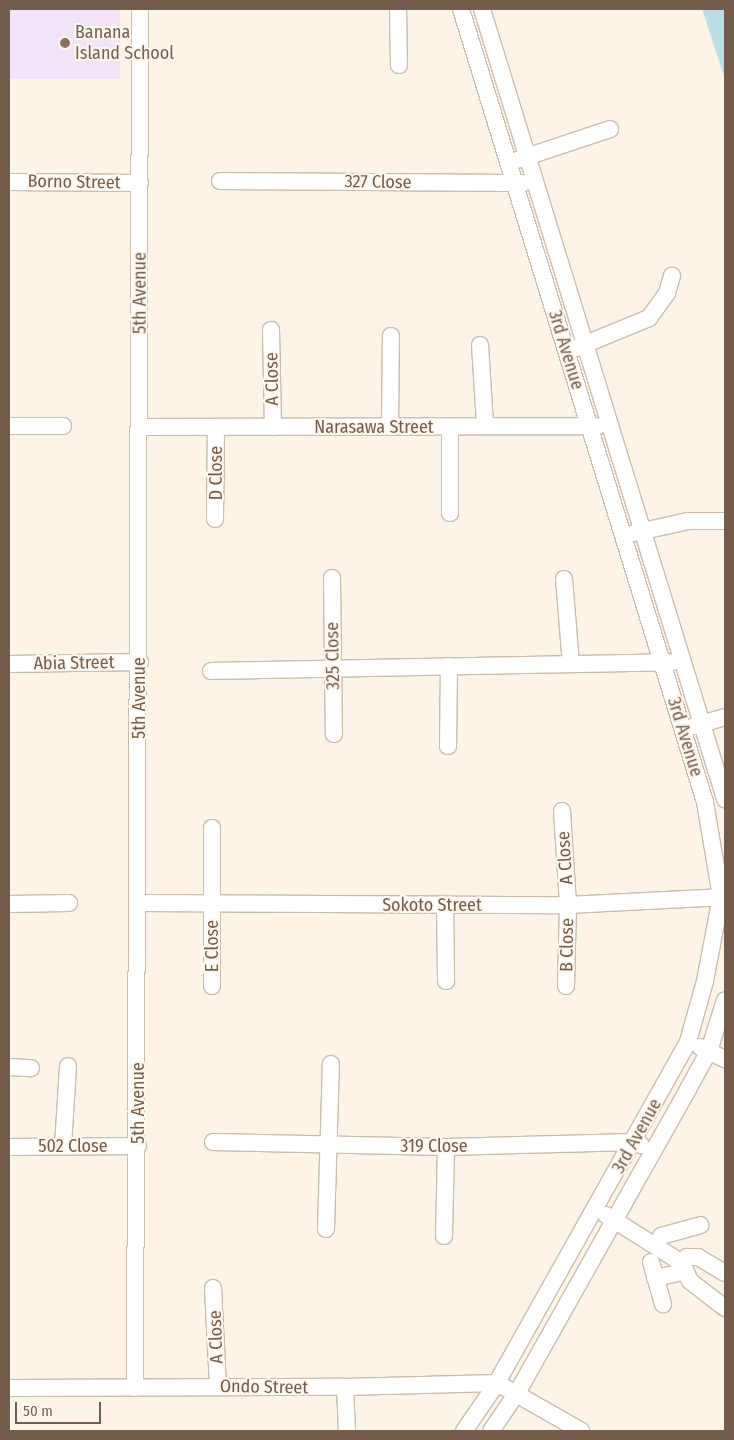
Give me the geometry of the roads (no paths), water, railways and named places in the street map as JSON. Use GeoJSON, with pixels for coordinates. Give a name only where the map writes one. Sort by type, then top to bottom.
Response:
{"type":"FeatureCollection","features":[{"type":"Feature","properties":{"kind":"street","name":"5th Avenue"},"geometry":{"type":"LineString","coordinates":[[135,1388],[140,662],[140,9]]}},
{"type":"Feature","properties":{"kind":"street"},"geometry":{"type":"LineString","coordinates":[[398,9],[400,65]]}},
{"type":"Feature","properties":{"kind":"street","name":"3rd Avenue"},"geometry":{"type":"LineString","coordinates":[[461,9],[588,426],[684,730],[705,802],[723,897],[705,981],[688,1042],[635,1142],[595,1208],[497,1383],[464,1431]]}},
{"type":"Feature","properties":{"kind":"street","name":"3rd Avenue"},"geometry":{"type":"LineString","coordinates":[[482,9],[725,799]]}},
{"type":"Feature","properties":{"kind":"street"},"geometry":{"type":"LineString","coordinates":[[507,163],[610,129]]}},
{"type":"Feature","properties":{"kind":"street","name":"327 Close"},"geometry":{"type":"LineString","coordinates":[[220,181],[514,184],[536,181]]}},
{"type":"Feature","properties":{"kind":"street","name":"Borno Street"},"geometry":{"type":"LineString","coordinates":[[9,182],[140,183]]}},
{"type":"Feature","properties":{"kind":"street"},"geometry":{"type":"LineString","coordinates":[[566,351],[649,318],[667,293],[672,276]]}},
{"type":"Feature","properties":{"kind":"street","name":"A Close"},"geometry":{"type":"LineString","coordinates":[[271,330],[273,427]]}},
{"type":"Feature","properties":{"kind":"street"},"geometry":{"type":"LineString","coordinates":[[390,427],[391,336]]}},
{"type":"Feature","properties":{"kind":"street"},"geometry":{"type":"LineString","coordinates":[[480,345],[485,425]]}},
{"type":"Feature","properties":{"kind":"street"},"geometry":{"type":"LineString","coordinates":[[9,426],[63,426]]}},
{"type":"Feature","properties":{"kind":"street","name":"Narasawa Street"},"geometry":{"type":"LineString","coordinates":[[139,427],[610,426]]}},
{"type":"Feature","properties":{"kind":"street","name":"D Close"},"geometry":{"type":"LineString","coordinates":[[215,519],[216,427]]}},
{"type":"Feature","properties":{"kind":"street"},"geometry":{"type":"LineString","coordinates":[[450,427],[450,513]]}},
{"type":"Feature","properties":{"kind":"street"},"geometry":{"type":"LineString","coordinates":[[623,537],[688,521],[725,521]]}},
{"type":"Feature","properties":{"kind":"street","name":"325 Close"},"geometry":{"type":"LineString","coordinates":[[332,578],[334,734]]}},
{"type":"Feature","properties":{"kind":"street"},"geometry":{"type":"LineString","coordinates":[[564,579],[570,664]]}},
{"type":"Feature","properties":{"kind":"street"},"geometry":{"type":"LineString","coordinates":[[211,671],[662,664],[682,661]]}},
{"type":"Feature","properties":{"kind":"street","name":"Abia Street"},"geometry":{"type":"LineString","coordinates":[[9,664],[140,662]]}},
{"type":"Feature","properties":{"kind":"street"},"geometry":{"type":"LineString","coordinates":[[448,746],[449,666]]}},
{"type":"Feature","properties":{"kind":"street"},"geometry":{"type":"LineString","coordinates":[[684,730],[725,716]]}},
{"type":"Feature","properties":{"kind":"street","name":"A Close"},"geometry":{"type":"LineString","coordinates":[[562,811],[568,905]]}},
{"type":"Feature","properties":{"kind":"street"},"geometry":{"type":"LineString","coordinates":[[212,828],[212,905]]}},
{"type":"Feature","properties":{"kind":"street","name":"Sokoto Street"},"geometry":{"type":"LineString","coordinates":[[139,904],[568,905],[723,897]]}},
{"type":"Feature","properties":{"kind":"street"},"geometry":{"type":"LineString","coordinates":[[9,904],[69,903]]}},
{"type":"Feature","properties":{"kind":"street","name":"E Close"},"geometry":{"type":"LineString","coordinates":[[212,905],[212,986]]}},
{"type":"Feature","properties":{"kind":"street"},"geometry":{"type":"LineString","coordinates":[[445,905],[446,981]]}},
{"type":"Feature","properties":{"kind":"street","name":"B Close"},"geometry":{"type":"LineString","coordinates":[[566,986],[568,905]]}},
{"type":"Feature","properties":{"kind":"street","name":"3rd Avenue"},"geometry":{"type":"LineString","coordinates":[[491,1431],[517,1393],[709,1051],[725,1000]]}},
{"type":"Feature","properties":{"kind":"street"},"geometry":{"type":"LineString","coordinates":[[688,1042],[725,1059]]}},
{"type":"Feature","properties":{"kind":"street"},"geometry":{"type":"LineString","coordinates":[[326,1230],[331,1064]]}},
{"type":"Feature","properties":{"kind":"street"},"geometry":{"type":"LineString","coordinates":[[63,1146],[68,1066]]}},
{"type":"Feature","properties":{"kind":"street"},"geometry":{"type":"LineString","coordinates":[[9,1067],[31,1068]]}},
{"type":"Feature","properties":{"kind":"street","name":"319 Close"},"geometry":{"type":"LineString","coordinates":[[213,1142],[446,1147],[635,1142],[652,1151]]}},
{"type":"Feature","properties":{"kind":"street","name":"502 Close"},"geometry":{"type":"LineString","coordinates":[[9,1147],[138,1146]]}},
{"type":"Feature","properties":{"kind":"street"},"geometry":{"type":"LineString","coordinates":[[444,1236],[446,1147]]}},
{"type":"Feature","properties":{"kind":"street"},"geometry":{"type":"LineString","coordinates":[[595,1208],[658,1250],[684,1264]]}},
{"type":"Feature","properties":{"kind":"street"},"geometry":{"type":"LineString","coordinates":[[663,1304],[655,1278],[658,1250],[680,1231],[701,1225]]}},
{"type":"Feature","properties":{"kind":"street"},"geometry":{"type":"LineString","coordinates":[[680,1231],[684,1264],[690,1281],[725,1309]]}},
{"type":"Feature","properties":{"kind":"street"},"geometry":{"type":"LineString","coordinates":[[655,1278],[698,1257],[725,1273]]}},
{"type":"Feature","properties":{"kind":"street","name":"A Close"},"geometry":{"type":"LineString","coordinates":[[213,1288],[218,1386]]}},
{"type":"Feature","properties":{"kind":"street","name":"Ondo Street"},"geometry":{"type":"LineString","coordinates":[[9,1388],[218,1386],[345,1388],[497,1383],[581,1431]]}},
{"type":"Feature","properties":{"kind":"street"},"geometry":{"type":"LineString","coordinates":[[345,1388],[347,1431]]}},
{"type":"Feature","properties":{"kind":"water"},"geometry":{"type":"Polygon","coordinates":[[[702,9],[725,9],[725,79],[702,9]]]}},
{"type":"Feature","properties":{"kind":"place","name":"Banana Island School"},"geometry":{"type":"Point","coordinates":[65,43]}}]}
